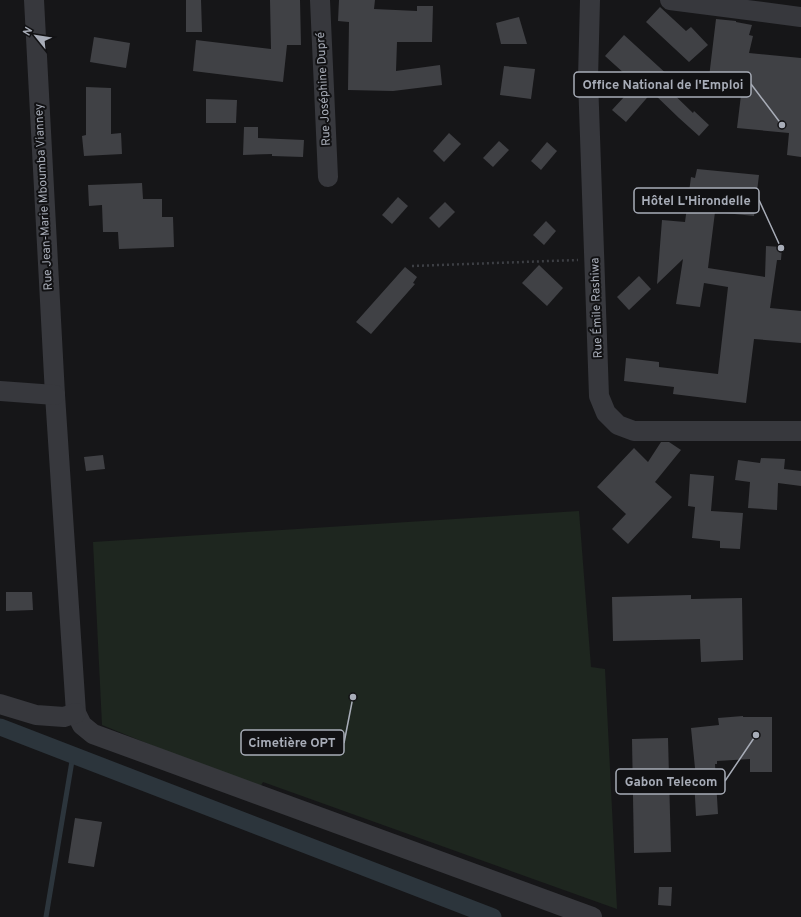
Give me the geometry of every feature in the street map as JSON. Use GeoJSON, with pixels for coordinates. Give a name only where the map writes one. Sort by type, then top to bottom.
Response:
{"type":"FeatureCollection","features":[{"type":"Feature","properties":{"kind":"street","name":"Rue Jean-Marie Mboumba Vianney"},"geometry":{"type":"LineString","coordinates":[[34,0],[55,394],[76,713]]}},
{"type":"Feature","properties":{"kind":"street","name":"Rue Joséphine Dupré"},"geometry":{"type":"LineString","coordinates":[[320,0],[328,177]]}},
{"type":"Feature","properties":{"kind":"street","name":"Rue Émile Rashiwa"},"geometry":{"type":"LineString","coordinates":[[590,0],[588,79],[599,396],[606,413],[618,425],[634,431],[801,431]]}},
{"type":"Feature","properties":{"kind":"street"},"geometry":{"type":"LineString","coordinates":[[670,0],[801,17]]}},
{"type":"Feature","properties":{"kind":"street"},"geometry":{"type":"LineString","coordinates":[[0,391],[55,394]]}},
{"type":"Feature","properties":{"kind":"street"},"geometry":{"type":"LineString","coordinates":[[0,704],[36,715],[64,717],[76,713],[82,725],[93,734],[592,917]]}},
{"type":"Feature","properties":{"kind":"path"},"geometry":{"type":"LineString","coordinates":[[412,266],[595,260]]}},
{"type":"Feature","properties":{"kind":"shaded area"},"geometry":{"type":"Polygon","coordinates":[[[579,511],[591,667],[605,669],[617,909],[263,782],[259,789],[102,725],[93,542],[579,511]]]}},
{"type":"Feature","properties":{"kind":"building"},"geometry":{"type":"Polygon","coordinates":[[[186,0],[201,0],[202,32],[186,32],[186,0]]]}},
{"type":"Feature","properties":{"kind":"building"},"geometry":{"type":"Polygon","coordinates":[[[270,0],[300,0],[301,45],[287,45],[283,82],[193,71],[196,40],[271,49],[270,0]]]}},
{"type":"Feature","properties":{"kind":"building"},"geometry":{"type":"Polygon","coordinates":[[[339,0],[375,0],[374,9],[417,11],[417,6],[433,6],[432,42],[397,42],[396,71],[440,65],[442,85],[393,91],[348,90],[349,22],[338,21],[339,0]]]}},
{"type":"Feature","properties":{"kind":"building"},"geometry":{"type":"Polygon","coordinates":[[[660,7],[686,31],[691,27],[708,45],[689,62],[646,22],[660,7]]]}},
{"type":"Feature","properties":{"kind":"building"},"geometry":{"type":"Polygon","coordinates":[[[519,17],[527,44],[501,44],[496,23],[519,17]]]}},
{"type":"Feature","properties":{"kind":"building"},"geometry":{"type":"Polygon","coordinates":[[[716,19],[736,21],[752,25],[749,35],[753,36],[749,53],[801,58],[801,157],[787,155],[789,133],[737,128],[742,87],[733,97],[707,94],[716,19]]]}},
{"type":"Feature","properties":{"kind":"building"},"geometry":{"type":"Polygon","coordinates":[[[624,35],[670,77],[663,84],[693,113],[694,111],[709,125],[699,136],[652,92],[626,122],[612,110],[636,84],[605,56],[624,35]]]}},
{"type":"Feature","properties":{"kind":"building"},"geometry":{"type":"Polygon","coordinates":[[[94,37],[130,43],[126,68],[90,62],[94,37]]]}},
{"type":"Feature","properties":{"kind":"building"},"geometry":{"type":"Polygon","coordinates":[[[504,66],[535,69],[531,99],[500,95],[504,66]]]}},
{"type":"Feature","properties":{"kind":"building"},"geometry":{"type":"Polygon","coordinates":[[[86,87],[111,88],[111,134],[121,133],[122,154],[84,156],[82,136],[86,135],[86,87]]]}},
{"type":"Feature","properties":{"kind":"building"},"geometry":{"type":"Polygon","coordinates":[[[206,99],[237,100],[236,123],[206,123],[206,99]]]}},
{"type":"Feature","properties":{"kind":"building"},"geometry":{"type":"Polygon","coordinates":[[[244,127],[258,127],[258,138],[304,140],[303,157],[272,156],[272,154],[243,155],[244,127]]]}},
{"type":"Feature","properties":{"kind":"building"},"geometry":{"type":"Polygon","coordinates":[[[449,133],[461,144],[444,162],[433,151],[449,133]]]}},
{"type":"Feature","properties":{"kind":"building"},"geometry":{"type":"Polygon","coordinates":[[[499,141],[509,150],[493,167],[483,158],[499,141]]]}},
{"type":"Feature","properties":{"kind":"building"},"geometry":{"type":"Polygon","coordinates":[[[547,142],[557,151],[541,170],[531,161],[547,142]]]}},
{"type":"Feature","properties":{"kind":"building"},"geometry":{"type":"Polygon","coordinates":[[[697,169],[759,175],[754,216],[715,212],[708,268],[765,277],[766,246],[782,247],[781,260],[777,260],[770,308],[801,311],[801,343],[754,339],[746,403],[673,394],[674,387],[624,381],[626,358],[659,362],[659,367],[718,374],[728,287],[704,283],[700,307],[676,304],[683,259],[657,284],[662,220],[685,222],[691,177],[695,178],[697,169]]]}},
{"type":"Feature","properties":{"kind":"building"},"geometry":{"type":"Polygon","coordinates":[[[142,183],[143,199],[162,199],[162,217],[173,217],[174,247],[119,249],[118,232],[103,232],[102,205],[89,206],[88,185],[142,183]]]}},
{"type":"Feature","properties":{"kind":"building"},"geometry":{"type":"Polygon","coordinates":[[[398,197],[408,206],[392,224],[382,215],[398,197]]]}},
{"type":"Feature","properties":{"kind":"building"},"geometry":{"type":"Polygon","coordinates":[[[445,202],[455,212],[439,228],[429,218],[445,202]]]}},
{"type":"Feature","properties":{"kind":"building"},"geometry":{"type":"Polygon","coordinates":[[[546,221],[556,231],[544,245],[533,235],[546,221]]]}},
{"type":"Feature","properties":{"kind":"building"},"geometry":{"type":"Polygon","coordinates":[[[539,265],[563,288],[547,306],[522,283],[539,265]]]}},
{"type":"Feature","properties":{"kind":"building"},"geometry":{"type":"Polygon","coordinates":[[[405,267],[417,277],[413,283],[415,284],[371,334],[356,322],[405,267]]]}},
{"type":"Feature","properties":{"kind":"building"},"geometry":{"type":"Polygon","coordinates":[[[639,276],[651,289],[629,310],[617,297],[639,276]]]}},
{"type":"Feature","properties":{"kind":"building"},"geometry":{"type":"Polygon","coordinates":[[[661,442],[669,442],[681,450],[655,482],[672,497],[628,544],[612,529],[626,514],[597,487],[634,448],[648,462],[661,442]]]}},
{"type":"Feature","properties":{"kind":"building"},"geometry":{"type":"Polygon","coordinates":[[[103,455],[105,469],[86,471],[84,457],[103,455]]]}},
{"type":"Feature","properties":{"kind":"building"},"geometry":{"type":"Polygon","coordinates":[[[761,458],[785,459],[784,469],[801,471],[801,486],[778,483],[777,510],[748,508],[750,482],[735,480],[738,460],[760,463],[761,458]]]}},
{"type":"Feature","properties":{"kind":"building"},"geometry":{"type":"Polygon","coordinates":[[[690,474],[714,476],[711,511],[743,513],[740,549],[720,548],[720,541],[692,538],[695,507],[688,506],[690,474]]]}},
{"type":"Feature","properties":{"kind":"building"},"geometry":{"type":"Polygon","coordinates":[[[6,592],[32,592],[33,610],[6,611],[6,592]]]}},
{"type":"Feature","properties":{"kind":"building"},"geometry":{"type":"Polygon","coordinates":[[[691,595],[691,599],[742,598],[743,660],[701,662],[700,639],[613,641],[612,597],[691,595]]]}},
{"type":"Feature","properties":{"kind":"building"},"geometry":{"type":"Polygon","coordinates":[[[743,716],[772,717],[772,772],[750,772],[750,759],[717,761],[717,764],[715,764],[718,814],[696,816],[694,778],[696,778],[691,728],[719,725],[718,718],[743,716]]]}},
{"type":"Feature","properties":{"kind":"building"},"geometry":{"type":"Polygon","coordinates":[[[668,738],[671,852],[634,853],[632,739],[668,738]]]}},
{"type":"Feature","properties":{"kind":"building"},"geometry":{"type":"Polygon","coordinates":[[[75,818],[102,822],[94,867],[68,863],[75,818]]]}},
{"type":"Feature","properties":{"kind":"building"},"geometry":{"type":"Polygon","coordinates":[[[659,887],[672,887],[671,906],[658,905],[659,887]]]}},
{"type":"Feature","properties":{"kind":"waterway"},"geometry":{"type":"LineString","coordinates":[[0,727],[493,917]]}},
{"type":"Feature","properties":{"kind":"waterway"},"geometry":{"type":"LineString","coordinates":[[46,917],[73,755]]}},
{"type":"Feature","properties":{"kind":"place","name":"Office National de l'Emploi"},"geometry":{"type":"Point","coordinates":[782,125]}},
{"type":"Feature","properties":{"kind":"place","name":"Hôtel L'Hirondelle"},"geometry":{"type":"Point","coordinates":[781,248]}},
{"type":"Feature","properties":{"kind":"place","name":"Cimetière OPT"},"geometry":{"type":"Point","coordinates":[353,697]}},
{"type":"Feature","properties":{"kind":"place","name":"Gabon Telecom"},"geometry":{"type":"Point","coordinates":[756,735]}}]}
